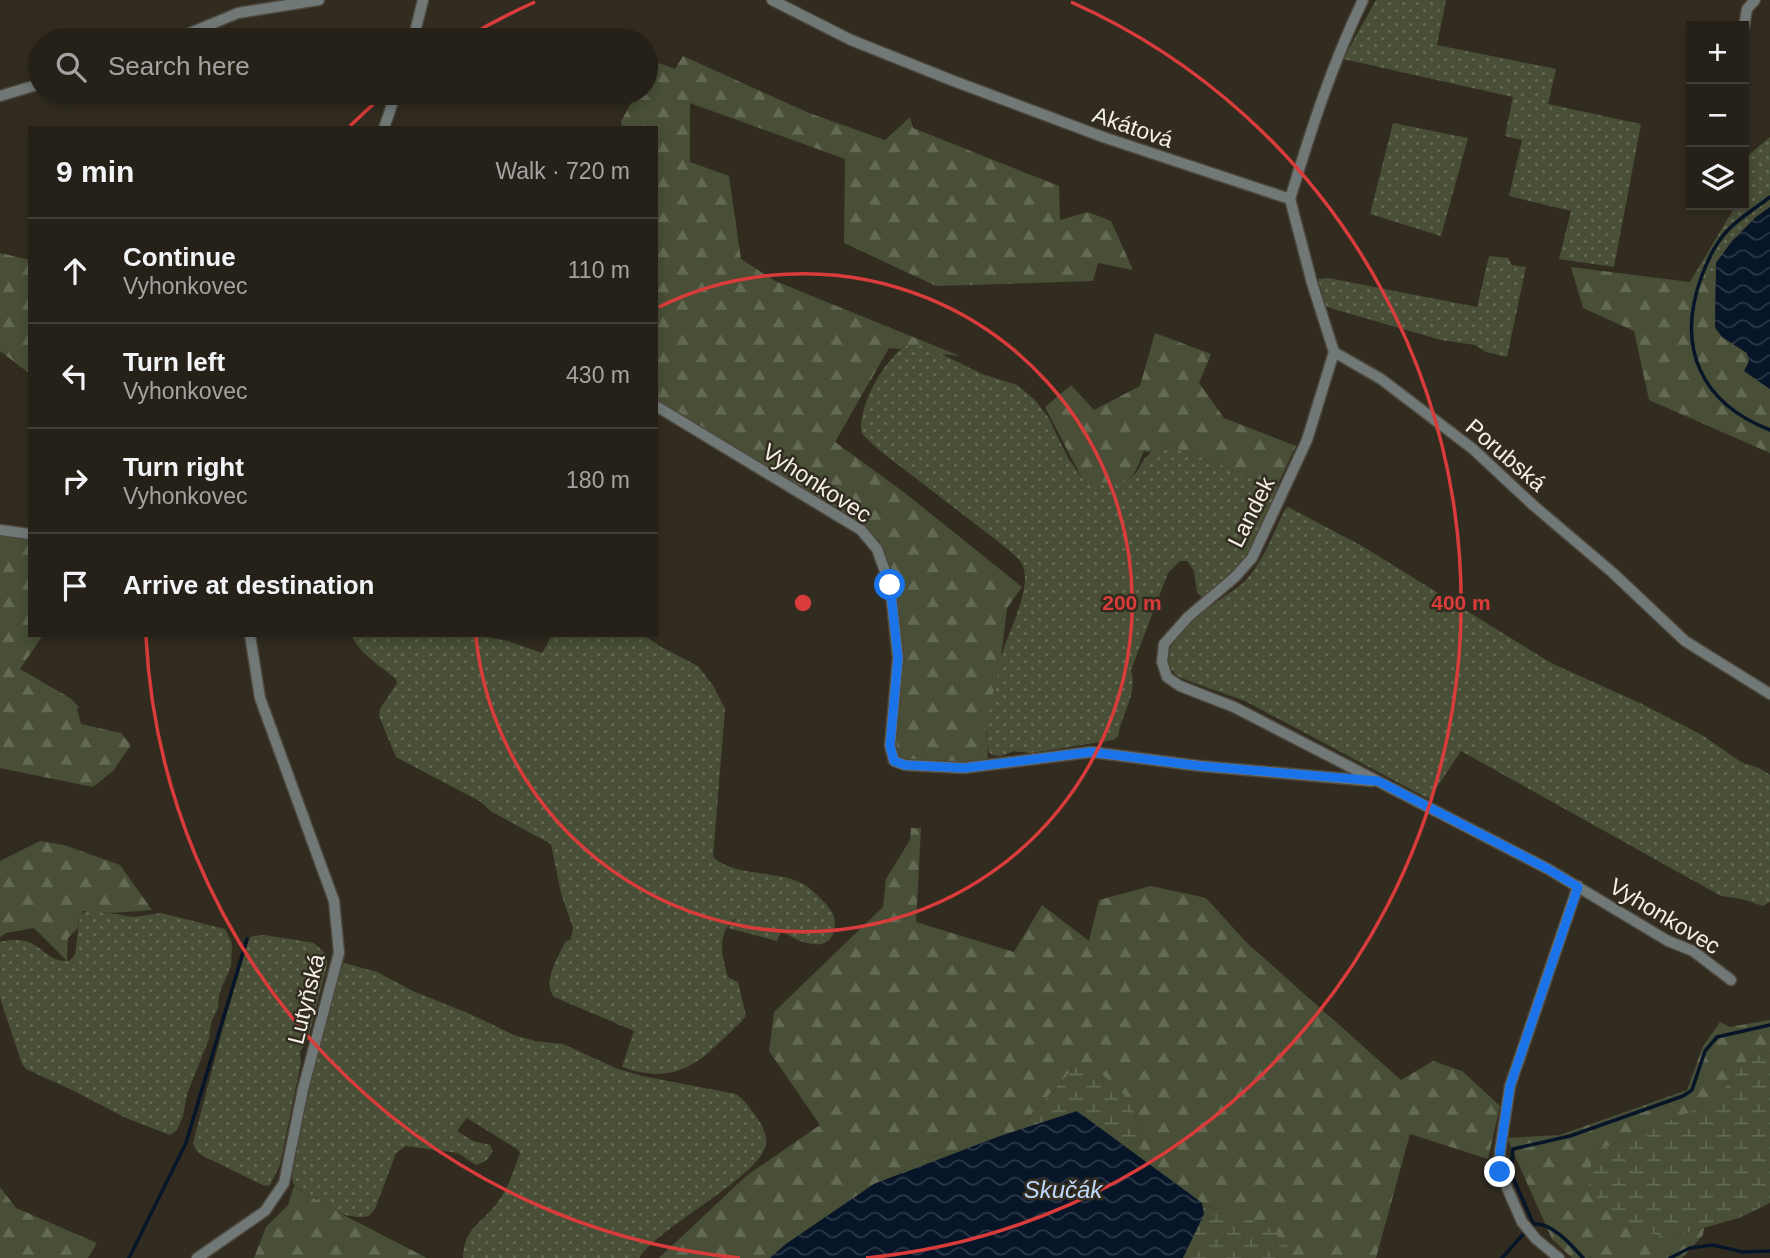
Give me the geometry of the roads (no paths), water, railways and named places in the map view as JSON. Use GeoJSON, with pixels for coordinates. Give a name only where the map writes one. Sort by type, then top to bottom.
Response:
{"type":"FeatureCollection","features":[{"type":"Feature","properties":{"kind":"street"},"geometry":{"type":"LineString","coordinates":[[202,28],[238,13],[319,0]]}},
{"type":"Feature","properties":{"kind":"street"},"geometry":{"type":"LineString","coordinates":[[415,28],[423,0]]}},
{"type":"Feature","properties":{"kind":"street","name":"Akátová"},"geometry":{"type":"LineString","coordinates":[[772,0],[851,40],[951,80],[1103,137],[1290,199]]}},
{"type":"Feature","properties":{"kind":"street"},"geometry":{"type":"LineString","coordinates":[[1334,352],[1290,199],[1320,100],[1342,43],[1363,0]]}},
{"type":"Feature","properties":{"kind":"street"},"geometry":{"type":"LineString","coordinates":[[1745,21],[1747,9],[1755,0]]}},
{"type":"Feature","properties":{"kind":"street"},"geometry":{"type":"LineString","coordinates":[[0,96],[28,88]]}},
{"type":"Feature","properties":{"kind":"street"},"geometry":{"type":"LineString","coordinates":[[385,126],[392,105]]}},
{"type":"Feature","properties":{"kind":"street","name":"Porubská"},"geometry":{"type":"LineString","coordinates":[[1334,352],[1381,379],[1473,449],[1685,641],[1770,694]]}},
{"type":"Feature","properties":{"kind":"street","name":"Landek"},"geometry":{"type":"LineString","coordinates":[[1334,352],[1307,440],[1252,558],[1235,577],[1174,631],[1164,644],[1162,662],[1167,677],[1180,686],[1234,707],[1378,781]]}},
{"type":"Feature","properties":{"kind":"street","name":"Vyhonkovec"},"geometry":{"type":"LineString","coordinates":[[658,407],[861,530],[877,549],[890,585],[898,658],[890,746],[894,761],[905,765],[964,768],[1091,752],[1225,768],[1378,781],[1548,869],[1668,941],[1693,951],[1731,980]]}},
{"type":"Feature","properties":{"kind":"street"},"geometry":{"type":"LineString","coordinates":[[0,530],[28,534]]}},
{"type":"Feature","properties":{"kind":"street","name":"Lutyňská"},"geometry":{"type":"LineString","coordinates":[[197,1258],[265,1211],[284,1183],[303,1089],[339,953],[334,901],[260,698],[250,637]]}},
{"type":"Feature","properties":{"kind":"street","name":"Vyhonkovec"},"geometry":{"type":"LineString","coordinates":[[1559,1258],[1532,1235],[1523,1223],[1500,1172],[1500,1152],[1510,1086],[1578,887]]}},
{"type":"Feature","properties":{"kind":"water"},"geometry":{"type":"Polygon","coordinates":[[[1770,207],[1770,389],[1744,371],[1749,361],[1747,353],[1722,337],[1715,327],[1716,263],[1732,241],[1770,207]]]}},
{"type":"Feature","properties":{"kind":"water","name":"Skučák"},"geometry":{"type":"Polygon","coordinates":[[[1077,1111],[1202,1203],[1204,1214],[1183,1258],[770,1258],[786,1244],[874,1184],[1000,1136],[1077,1111]]]}},
{"type":"Feature","properties":{"kind":"waterway"},"geometry":{"type":"LineString","coordinates":[[1770,197],[1732,226],[1715,247],[1701,278],[1694,304],[1692,327],[1694,350],[1700,370],[1711,388],[1727,405],[1746,419],[1770,430]]}},
{"type":"Feature","properties":{"kind":"waterway"},"geometry":{"type":"LineString","coordinates":[[129,1258],[186,1143],[247,939]]}},
{"type":"Feature","properties":{"kind":"waterway"},"geometry":{"type":"LineString","coordinates":[[1533,1223],[1511,1173],[1513,1149],[1570,1136],[1683,1096],[1692,1090],[1705,1051],[1717,1037],[1770,1025]]}},
{"type":"Feature","properties":{"kind":"waterway"},"geometry":{"type":"LineString","coordinates":[[1532,1224],[1553,1230],[1583,1258]]}},
{"type":"Feature","properties":{"kind":"waterway"},"geometry":{"type":"LineString","coordinates":[[1502,1258],[1527,1230]]}},
{"type":"Feature","properties":{"kind":"waterway"},"geometry":{"type":"LineString","coordinates":[[1670,1258],[1690,1248],[1713,1245],[1743,1252],[1770,1251]]}}]}
